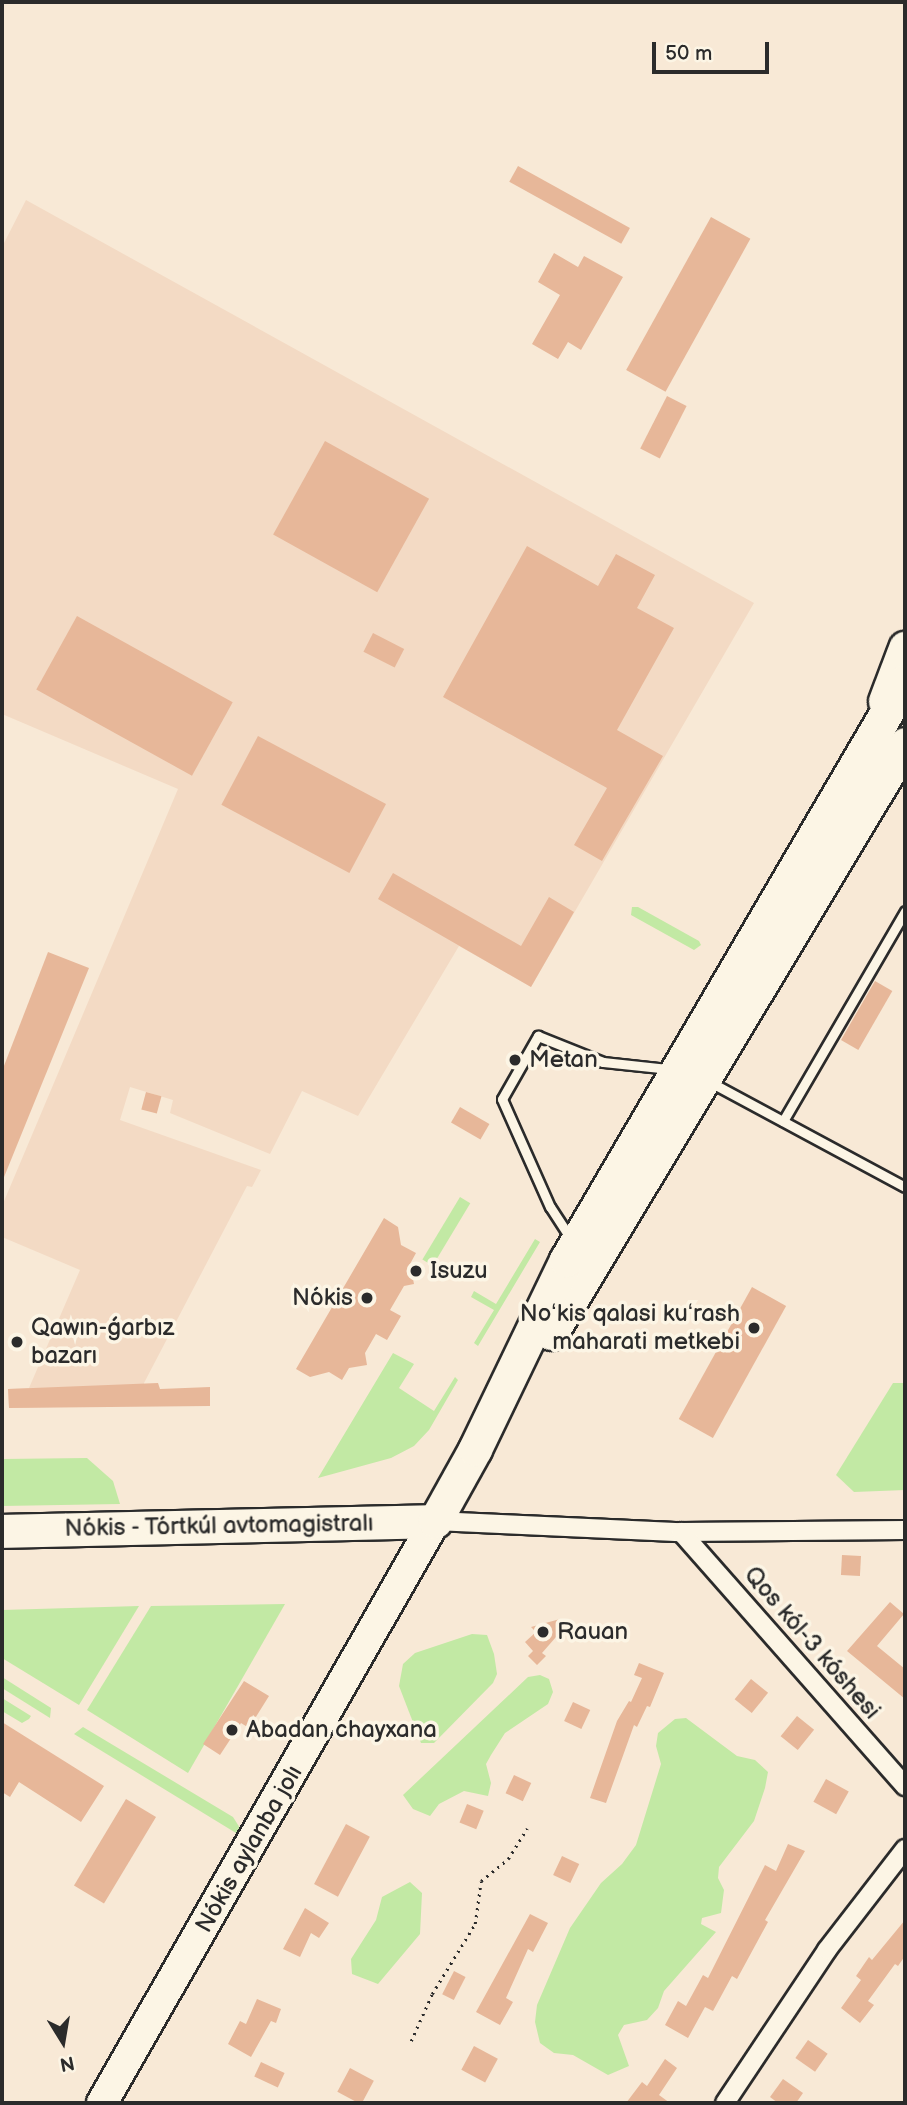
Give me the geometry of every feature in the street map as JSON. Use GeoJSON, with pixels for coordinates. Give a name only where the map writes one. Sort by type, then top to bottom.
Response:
{"type":"FeatureCollection","features":[{"type":"Feature","properties":{"kind":"highway"},"geometry":{"type":"LineString","coordinates":[[868,746],[905,648]]}},
{"type":"Feature","properties":{"kind":"highway"},"geometry":{"type":"LineString","coordinates":[[475,1450],[587,1278],[691,1075],[905,681]]}},
{"type":"Feature","properties":{"kind":"highway"},"geometry":{"type":"LineString","coordinates":[[435,1521],[475,1450],[575,1246],[691,1075],[905,744]]}},
{"type":"Feature","properties":{"kind":"highway","name":"Nókis - Tórtkúl avtomagistralı"},"geometry":{"type":"LineString","coordinates":[[2,1531],[435,1521]]}},
{"type":"Feature","properties":{"kind":"main road","name":"Nókis aylanba jolı"},"geometry":{"type":"LineString","coordinates":[[102,2103],[435,1521]]}},
{"type":"Feature","properties":{"kind":"street"},"geometry":{"type":"LineString","coordinates":[[435,1521],[681,1532],[905,1530]]}},
{"type":"Feature","properties":{"kind":"street","name":"Qos kól-3 kóshesi"},"geometry":{"type":"LineString","coordinates":[[681,1532],[905,1787]]}},
{"type":"Feature","properties":{"kind":"street"},"geometry":{"type":"LineString","coordinates":[[725,2103],[827,1950],[905,1850]]}},
{"type":"Feature","properties":{"kind":"lane"},"geometry":{"type":"LineString","coordinates":[[783,1121],[905,911]]}},
{"type":"Feature","properties":{"kind":"lane"},"geometry":{"type":"LineString","coordinates":[[575,1246],[550,1208],[502,1099],[538,1036],[603,1062],[691,1075],[905,1187]]}},
{"type":"Feature","properties":{"kind":"path"},"geometry":{"type":"LineString","coordinates":[[411,2042],[432,1994],[475,1924],[481,1881],[508,1859],[527,1829]]}},
{"type":"Feature","properties":{"kind":"shaded area"},"geometry":{"type":"Polygon","coordinates":[[[26,200],[754,603],[531,987],[459,946],[358,1116],[302,1091],[270,1154],[170,1113],[173,1100],[130,1087],[120,1120],[261,1170],[252,1187],[247,1186],[144,1383],[145,1405],[9,1408],[8,1389],[29,1388],[80,1270],[2,1237],[2,1206],[178,789],[2,714],[2,247],[26,200]]]}},
{"type":"Feature","properties":{"kind":"green space"},"geometry":{"type":"Polygon","coordinates":[[[632,907],[638,907],[699,941],[701,945],[694,950],[631,915],[632,907]]]}},
{"type":"Feature","properties":{"kind":"green space"},"geometry":{"type":"Polygon","coordinates":[[[460,1197],[470,1203],[433,1266],[422,1260],[460,1197]]]}},
{"type":"Feature","properties":{"kind":"green space"},"geometry":{"type":"Polygon","coordinates":[[[535,1239],[540,1242],[478,1346],[474,1343],[494,1310],[471,1297],[474,1291],[496,1304],[535,1239]]]}},
{"type":"Feature","properties":{"kind":"green space"},"geometry":{"type":"Polygon","coordinates":[[[393,1353],[414,1364],[399,1388],[434,1411],[455,1377],[458,1380],[429,1430],[414,1446],[391,1458],[318,1478],[393,1353]]]}},
{"type":"Feature","properties":{"kind":"green space"},"geometry":{"type":"Polygon","coordinates":[[[893,1383],[905,1383],[905,1490],[854,1492],[836,1475],[893,1383]]]}},
{"type":"Feature","properties":{"kind":"green space"},"geometry":{"type":"Polygon","coordinates":[[[87,1458],[113,1481],[120,1504],[2,1506],[2,1459],[87,1458]]]}},
{"type":"Feature","properties":{"kind":"green space"},"geometry":{"type":"Polygon","coordinates":[[[285,1604],[188,1773],[87,1710],[151,1606],[285,1604]]]}},
{"type":"Feature","properties":{"kind":"green space"},"geometry":{"type":"Polygon","coordinates":[[[139,1606],[79,1705],[2,1658],[2,1610],[139,1606]]]}},
{"type":"Feature","properties":{"kind":"green space"},"geometry":{"type":"Polygon","coordinates":[[[472,1634],[487,1635],[497,1674],[493,1683],[434,1743],[421,1743],[399,1686],[403,1664],[415,1653],[472,1634]]]}},
{"type":"Feature","properties":{"kind":"green space"},"geometry":{"type":"Polygon","coordinates":[[[540,1675],[549,1679],[553,1692],[548,1704],[505,1733],[486,1764],[491,1783],[488,1796],[464,1791],[439,1804],[430,1816],[413,1809],[403,1795],[528,1677],[540,1675]]]}},
{"type":"Feature","properties":{"kind":"green space"},"geometry":{"type":"Polygon","coordinates":[[[2,1677],[51,1708],[50,1718],[2,1688],[2,1677]]]}},
{"type":"Feature","properties":{"kind":"green space"},"geometry":{"type":"Polygon","coordinates":[[[2,1698],[31,1716],[29,1719],[22,1723],[2,1711],[2,1698]]]}},
{"type":"Feature","properties":{"kind":"green space"},"geometry":{"type":"Polygon","coordinates":[[[686,1718],[737,1756],[755,1760],[768,1772],[765,1788],[754,1821],[719,1867],[718,1878],[724,1890],[721,1913],[702,1918],[701,1924],[716,1932],[664,1991],[658,2008],[647,2020],[624,2025],[618,2035],[629,2066],[608,2075],[573,2055],[554,2053],[540,2043],[535,2022],[537,2005],[570,1928],[601,1883],[622,1864],[636,1845],[661,1764],[656,1746],[658,1733],[675,1719],[686,1718]]]}},
{"type":"Feature","properties":{"kind":"green space"},"geometry":{"type":"Polygon","coordinates":[[[83,1727],[233,1817],[240,1828],[236,1833],[74,1734],[83,1727]]]}},
{"type":"Feature","properties":{"kind":"green space"},"geometry":{"type":"Polygon","coordinates":[[[410,1882],[422,1893],[420,1934],[378,1984],[352,1974],[351,1959],[376,1920],[382,1897],[410,1882]]]}},
{"type":"Feature","properties":{"kind":"building"},"geometry":{"type":"Polygon","coordinates":[[[518,166],[630,228],[621,244],[509,182],[518,166]]]}},
{"type":"Feature","properties":{"kind":"building"},"geometry":{"type":"Polygon","coordinates":[[[711,217],[750,239],[666,392],[626,370],[711,217]]]}},
{"type":"Feature","properties":{"kind":"building"},"geometry":{"type":"Polygon","coordinates":[[[554,253],[578,267],[584,256],[623,277],[581,350],[568,342],[558,359],[532,344],[560,295],[538,282],[554,253]]]}},
{"type":"Feature","properties":{"kind":"building"},"geometry":{"type":"Polygon","coordinates":[[[667,396],[687,406],[660,459],[640,449],[667,396]]]}},
{"type":"Feature","properties":{"kind":"building"},"geometry":{"type":"Polygon","coordinates":[[[325,441],[429,499],[377,592],[273,535],[325,441]]]}},
{"type":"Feature","properties":{"kind":"building"},"geometry":{"type":"Polygon","coordinates":[[[527,546],[598,586],[616,554],[655,575],[637,608],[674,628],[617,730],[663,756],[602,861],[574,845],[607,788],[443,697],[527,546]]]}},
{"type":"Feature","properties":{"kind":"building"},"geometry":{"type":"Polygon","coordinates":[[[77,616],[233,702],[192,776],[36,689],[77,616]]]}},
{"type":"Feature","properties":{"kind":"building"},"geometry":{"type":"Polygon","coordinates":[[[373,633],[404,649],[395,668],[363,652],[373,633]]]}},
{"type":"Feature","properties":{"kind":"building"},"geometry":{"type":"Polygon","coordinates":[[[258,736],[386,804],[349,873],[221,805],[258,736]]]}},
{"type":"Feature","properties":{"kind":"building"},"geometry":{"type":"Polygon","coordinates":[[[393,873],[521,946],[549,897],[574,912],[531,987],[378,899],[393,873]]]}},
{"type":"Feature","properties":{"kind":"building"},"geometry":{"type":"Polygon","coordinates":[[[48,952],[89,968],[2,1182],[2,1071],[48,952]]]}},
{"type":"Feature","properties":{"kind":"building"},"geometry":{"type":"Polygon","coordinates":[[[875,981],[892,991],[858,1050],[841,1040],[875,981]]]}},
{"type":"Feature","properties":{"kind":"building"},"geometry":{"type":"Polygon","coordinates":[[[146,1092],[161,1096],[157,1114],[141,1109],[146,1092]]]}},
{"type":"Feature","properties":{"kind":"building"},"geometry":{"type":"Polygon","coordinates":[[[460,1107],[489,1124],[480,1140],[451,1123],[460,1107]]]}},
{"type":"Feature","properties":{"kind":"building","name":"Nókis"},"geometry":{"type":"Polygon","coordinates":[[[384,1218],[398,1227],[401,1245],[416,1253],[410,1264],[414,1284],[404,1286],[390,1310],[401,1316],[387,1340],[376,1334],[365,1353],[367,1365],[349,1368],[342,1380],[329,1372],[310,1377],[296,1369],[384,1218]]]}},
{"type":"Feature","properties":{"kind":"building"},"geometry":{"type":"Polygon","coordinates":[[[752,1287],[786,1306],[713,1438],[679,1419],[752,1287]]]}},
{"type":"Feature","properties":{"kind":"building"},"geometry":{"type":"Polygon","coordinates":[[[158,1383],[160,1389],[210,1387],[210,1406],[9,1408],[8,1389],[158,1383]]]}},
{"type":"Feature","properties":{"kind":"building"},"geometry":{"type":"Polygon","coordinates":[[[842,1555],[861,1556],[860,1576],[841,1575],[842,1555]]]}},
{"type":"Feature","properties":{"kind":"building"},"geometry":{"type":"Polygon","coordinates":[[[890,1602],[904,1614],[877,1646],[905,1669],[905,1699],[847,1651],[890,1602]]]}},
{"type":"Feature","properties":{"kind":"building"},"geometry":{"type":"Polygon","coordinates":[[[560,1619],[564,1635],[556,1637],[542,1653],[546,1656],[537,1665],[528,1656],[533,1651],[525,1642],[536,1632],[531,1627],[560,1619]]]}},
{"type":"Feature","properties":{"kind":"building"},"geometry":{"type":"Polygon","coordinates":[[[639,1663],[664,1673],[650,1707],[647,1706],[637,1727],[634,1725],[606,1803],[590,1798],[617,1721],[629,1701],[631,1702],[642,1678],[634,1675],[639,1663]]]}},
{"type":"Feature","properties":{"kind":"building"},"geometry":{"type":"Polygon","coordinates":[[[751,1679],[768,1693],[752,1713],[735,1699],[751,1679]]]}},
{"type":"Feature","properties":{"kind":"building"},"geometry":{"type":"Polygon","coordinates":[[[244,1681],[269,1696],[249,1728],[241,1723],[220,1755],[203,1744],[244,1681]]]}},
{"type":"Feature","properties":{"kind":"building"},"geometry":{"type":"Polygon","coordinates":[[[573,1702],[590,1710],[581,1729],[564,1721],[573,1702]]]}},
{"type":"Feature","properties":{"kind":"building"},"geometry":{"type":"Polygon","coordinates":[[[797,1716],[814,1730],[798,1750],[781,1736],[797,1716]]]}},
{"type":"Feature","properties":{"kind":"building"},"geometry":{"type":"Polygon","coordinates":[[[2,1722],[104,1786],[81,1822],[19,1782],[10,1797],[2,1792],[2,1722]]]}},
{"type":"Feature","properties":{"kind":"building"},"geometry":{"type":"Polygon","coordinates":[[[514,1775],[531,1783],[523,1801],[506,1793],[514,1775]]]}},
{"type":"Feature","properties":{"kind":"building"},"geometry":{"type":"Polygon","coordinates":[[[826,1779],[849,1792],[836,1814],[813,1802],[826,1779]]]}},
{"type":"Feature","properties":{"kind":"building"},"geometry":{"type":"Polygon","coordinates":[[[126,1799],[156,1817],[104,1904],[74,1886],[126,1799]]]}},
{"type":"Feature","properties":{"kind":"building"},"geometry":{"type":"Polygon","coordinates":[[[467,1804],[484,1811],[476,1829],[460,1823],[467,1804]]]}},
{"type":"Feature","properties":{"kind":"building"},"geometry":{"type":"Polygon","coordinates":[[[346,1824],[370,1837],[338,1897],[314,1884],[346,1824]]]}},
{"type":"Feature","properties":{"kind":"building"},"geometry":{"type":"Polygon","coordinates":[[[788,1844],[805,1851],[765,1920],[768,1922],[737,1979],[732,1976],[713,2011],[705,2007],[688,2038],[665,2025],[678,2001],[686,2006],[703,1975],[708,1978],[765,1865],[776,1871],[788,1844]]]}},
{"type":"Feature","properties":{"kind":"building"},"geometry":{"type":"Polygon","coordinates":[[[562,1856],[579,1864],[570,1883],[553,1875],[562,1856]]]}},
{"type":"Feature","properties":{"kind":"building"},"geometry":{"type":"Polygon","coordinates":[[[305,1908],[329,1923],[319,1938],[311,1933],[300,1957],[283,1949],[305,1908]]]}},
{"type":"Feature","properties":{"kind":"building"},"geometry":{"type":"Polygon","coordinates":[[[530,1914],[548,1923],[533,1952],[528,1949],[506,1998],[513,2002],[500,2025],[476,2012],[530,1914]]]}},
{"type":"Feature","properties":{"kind":"building"},"geometry":{"type":"Polygon","coordinates":[[[905,1920],[905,1956],[898,1966],[895,1964],[868,2001],[874,2005],[860,2023],[841,2008],[861,1980],[856,1976],[869,1957],[872,1960],[905,1920]]]}},
{"type":"Feature","properties":{"kind":"building"},"geometry":{"type":"Polygon","coordinates":[[[454,1971],[466,1977],[454,2000],[442,1994],[454,1971]]]}},
{"type":"Feature","properties":{"kind":"building"},"geometry":{"type":"Polygon","coordinates":[[[257,1999],[281,2009],[276,2023],[271,2021],[251,2057],[228,2044],[240,2021],[246,2024],[257,1999]]]}},
{"type":"Feature","properties":{"kind":"building"},"geometry":{"type":"Polygon","coordinates":[[[808,2040],[828,2054],[815,2072],[795,2058],[808,2040]]]}},
{"type":"Feature","properties":{"kind":"building"},"geometry":{"type":"Polygon","coordinates":[[[474,2046],[498,2059],[485,2083],[461,2070],[474,2046]]]}},
{"type":"Feature","properties":{"kind":"building"},"geometry":{"type":"Polygon","coordinates":[[[665,2059],[677,2068],[659,2095],[670,2103],[626,2103],[642,2082],[647,2086],[665,2059]]]}},
{"type":"Feature","properties":{"kind":"building"},"geometry":{"type":"Polygon","coordinates":[[[261,2062],[285,2073],[278,2087],[254,2077],[261,2062]]]}},
{"type":"Feature","properties":{"kind":"building"},"geometry":{"type":"Polygon","coordinates":[[[350,2068],[374,2081],[362,2103],[337,2092],[350,2068]]]}},
{"type":"Feature","properties":{"kind":"building"},"geometry":{"type":"Polygon","coordinates":[[[783,2079],[803,2093],[796,2103],[778,2103],[770,2097],[783,2079]]]}},
{"type":"Feature","properties":{"kind":"place","name":"Metan"},"geometry":{"type":"Point","coordinates":[515,1060]}},
{"type":"Feature","properties":{"kind":"place","name":"Isuzu"},"geometry":{"type":"Point","coordinates":[416,1271]}},
{"type":"Feature","properties":{"kind":"place","name":"Nókis"},"geometry":{"type":"Point","coordinates":[367,1298]}},
{"type":"Feature","properties":{"kind":"place","name":"Noʻkis qalasi kuʻrash maharati metkebi"},"geometry":{"type":"Point","coordinates":[754,1328]}},
{"type":"Feature","properties":{"kind":"place","name":"Qawın-ǵarbız bazarı"},"geometry":{"type":"Point","coordinates":[17,1342]}},
{"type":"Feature","properties":{"kind":"place","name":"Rauan"},"geometry":{"type":"Point","coordinates":[543,1632]}},
{"type":"Feature","properties":{"kind":"place","name":"Abadan chayxana"},"geometry":{"type":"Point","coordinates":[232,1730]}}]}
